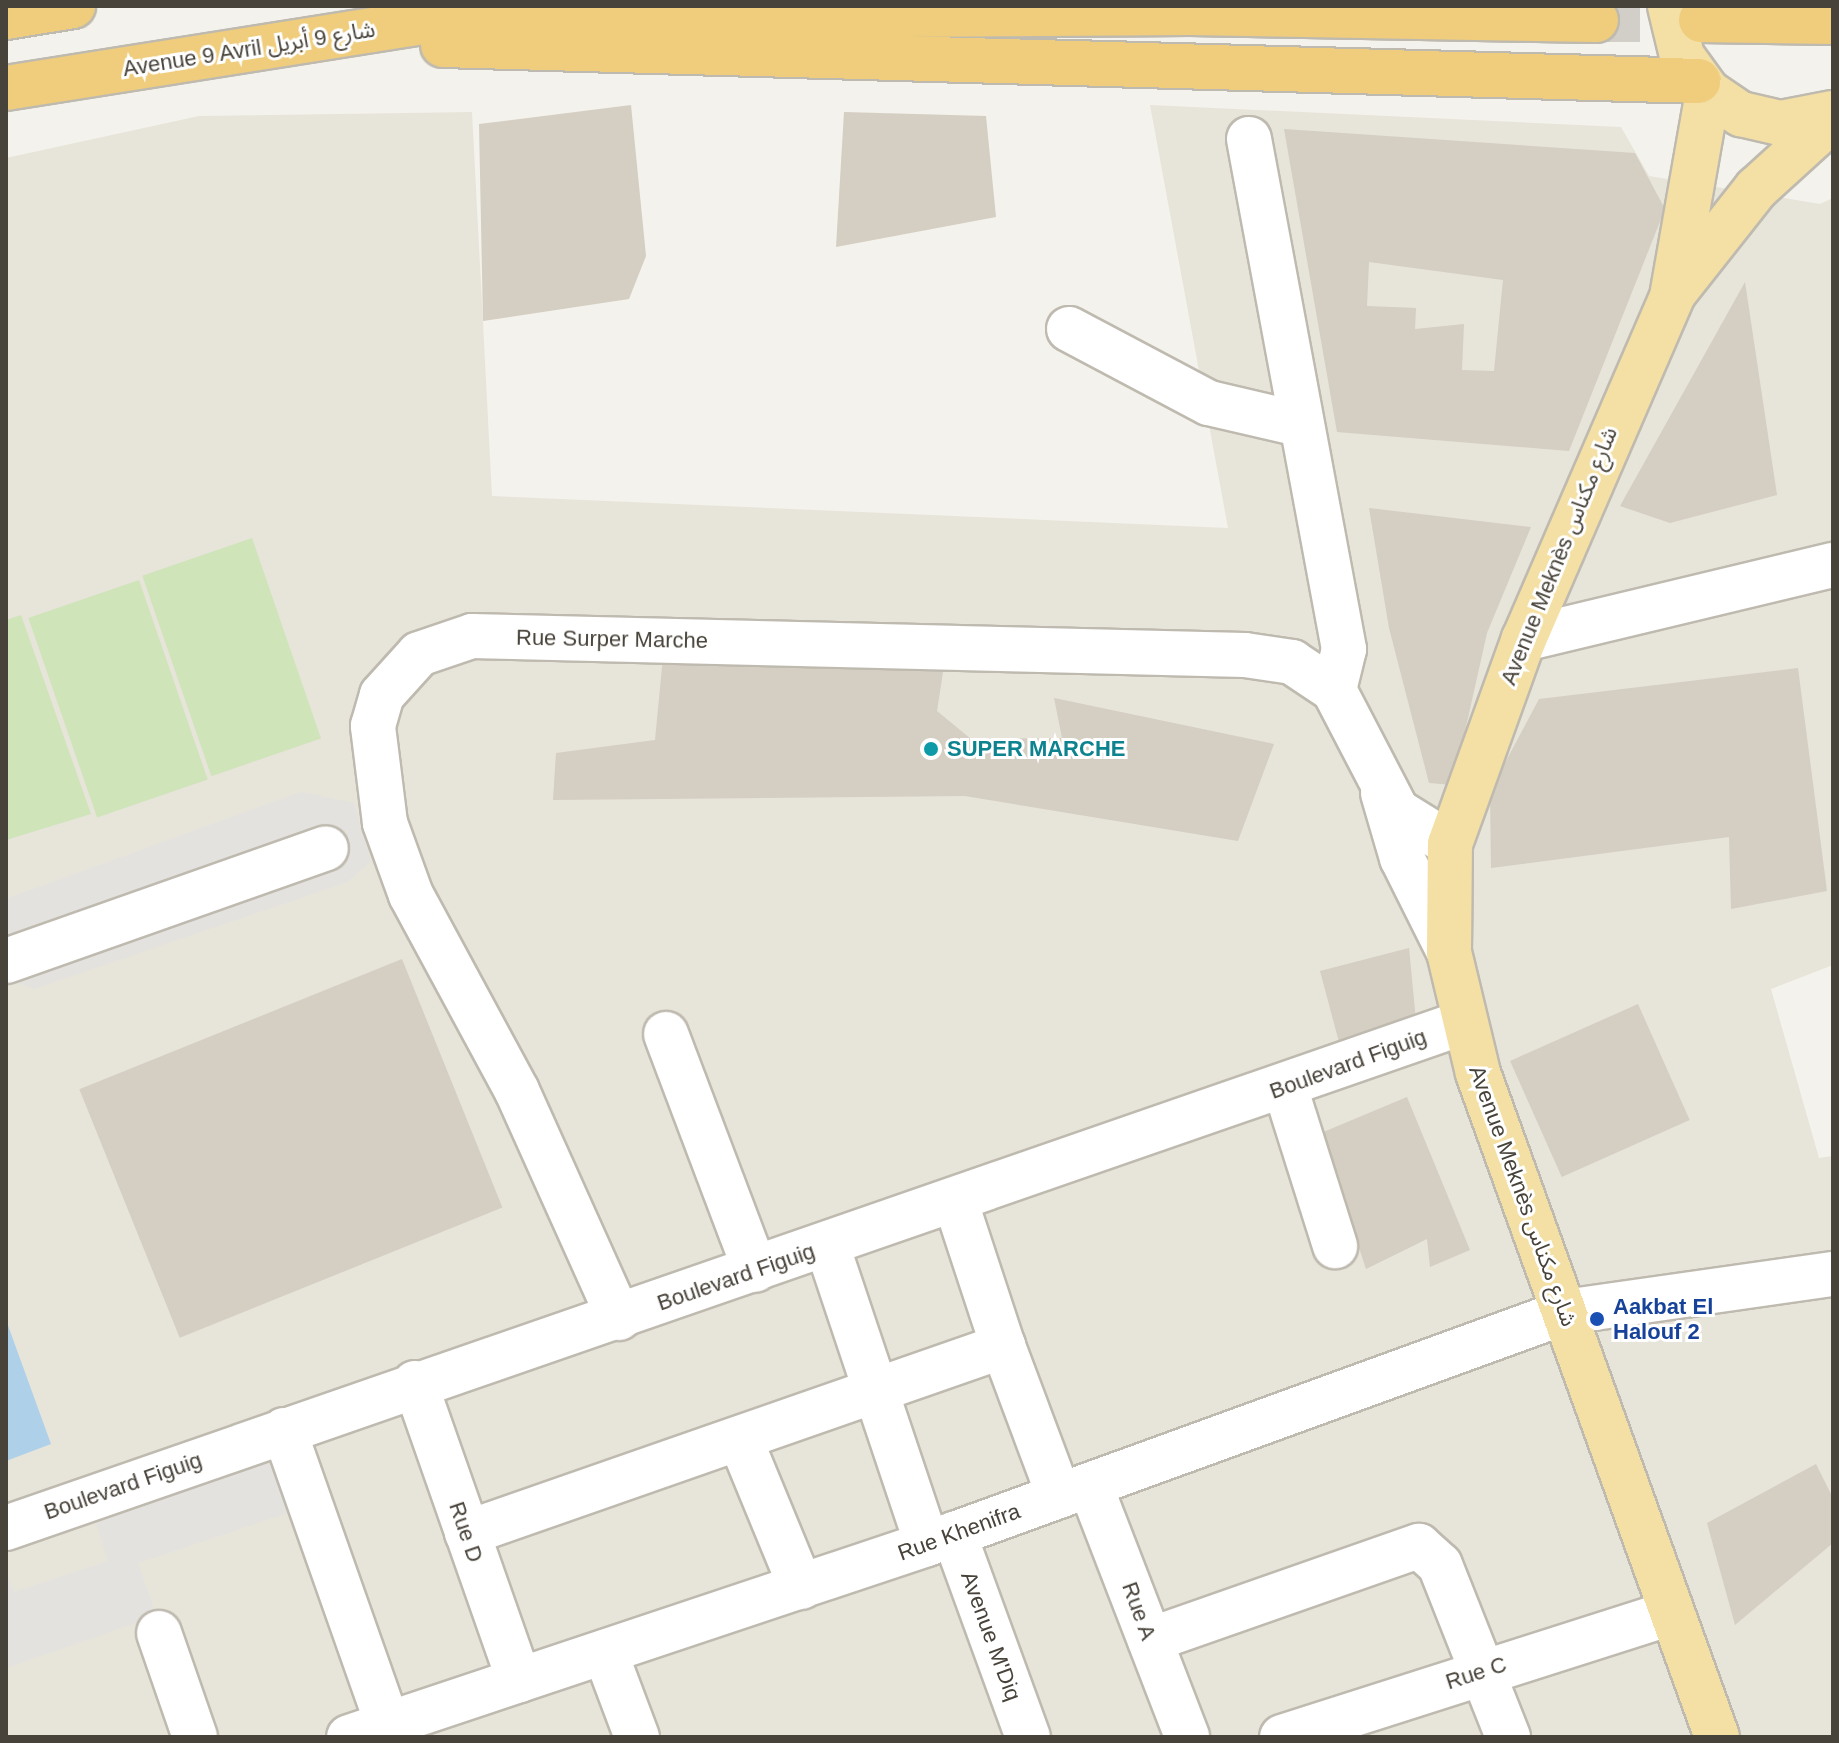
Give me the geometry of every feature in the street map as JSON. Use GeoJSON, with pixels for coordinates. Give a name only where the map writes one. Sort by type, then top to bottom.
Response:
{"type":"FeatureCollection","features":[{"type":"Feature","properties":{"kind":"highway"},"geometry":{"type":"LineString","coordinates":[[6,17],[73,6]]}},
{"type":"Feature","properties":{"kind":"highway","name":"Avenue 9 Avril شارع 9 أبريل"},"geometry":{"type":"LineString","coordinates":[[6,88],[449,18],[563,14],[1343,13],[1596,20]]}},
{"type":"Feature","properties":{"kind":"highway"},"geometry":{"type":"LineString","coordinates":[[1685,13],[1833,22]]}},
{"type":"Feature","properties":{"kind":"highway"},"geometry":{"type":"LineString","coordinates":[[305,41],[1703,87]]}},
{"type":"Feature","properties":{"kind":"main road"},"geometry":{"type":"LineString","coordinates":[[1685,13],[1682,56],[1703,87],[1741,114],[1780,123],[1833,113]]}},
{"type":"Feature","properties":{"kind":"main road","name":"Avenue Meknès شارع مكناس"},"geometry":{"type":"LineString","coordinates":[[1673,294],[1703,87]]}},
{"type":"Feature","properties":{"kind":"main road","name":"Avenue Meknès شارع مكناس"},"geometry":{"type":"LineString","coordinates":[[1717,1737],[1494,1123],[1449,952],[1450,844],[1524,639],[1673,294],[1756,189],[1833,119]]}},
{"type":"Feature","properties":{"kind":"street"},"geometry":{"type":"LineString","coordinates":[[1249,139],[1299,424],[1344,649],[1334,690],[1383,793],[1402,858],[1449,952]]}},
{"type":"Feature","properties":{"kind":"street"},"geometry":{"type":"LineString","coordinates":[[1069,329],[1209,403],[1299,424]]}},
{"type":"Feature","properties":{"kind":"street"},"geometry":{"type":"LineString","coordinates":[[1524,639],[1833,565]]}},
{"type":"Feature","properties":{"kind":"street","name":"Rue Surper Marche"},"geometry":{"type":"LineString","coordinates":[[619,1318],[517,1091],[453,983],[397,859],[372,752],[382,695],[398,671],[443,641],[497,636],[1245,655],[1292,662],[1334,690]]}},
{"type":"Feature","properties":{"kind":"street"},"geometry":{"type":"LineString","coordinates":[[1383,793],[1450,844]]}},
{"type":"Feature","properties":{"kind":"street"},"geometry":{"type":"LineString","coordinates":[[6,961],[326,848]]}},
{"type":"Feature","properties":{"kind":"street","name":"Boulevard Figuig"},"geometry":{"type":"LineString","coordinates":[[6,1528],[415,1383],[619,1318],[1465,1022]]}},
{"type":"Feature","properties":{"kind":"street"},"geometry":{"type":"LineString","coordinates":[[666,1034],[755,1270]]}},
{"type":"Feature","properties":{"kind":"street"},"geometry":{"type":"LineString","coordinates":[[1285,1087],[1335,1246]]}},
{"type":"Feature","properties":{"kind":"street","name":"Rue A"},"geometry":{"type":"LineString","coordinates":[[955,1200],[1003,1346],[1150,1640],[1187,1737]]}},
{"type":"Feature","properties":{"kind":"street","name":"Avenue M'Diq"},"geometry":{"type":"LineString","coordinates":[[827,1245],[875,1392],[1028,1737]]}},
{"type":"Feature","properties":{"kind":"street","name":"Rue Khenifra"},"geometry":{"type":"LineString","coordinates":[[376,1733],[519,1680],[940,1539],[1565,1312],[1833,1274]]}},
{"type":"Feature","properties":{"kind":"street"},"geometry":{"type":"LineString","coordinates":[[467,1533],[1003,1346]]}},
{"type":"Feature","properties":{"kind":"street","name":"Rue D"},"geometry":{"type":"LineString","coordinates":[[415,1383],[519,1680]]}},
{"type":"Feature","properties":{"kind":"street"},"geometry":{"type":"LineString","coordinates":[[284,1430],[376,1733]]}},
{"type":"Feature","properties":{"kind":"street"},"geometry":{"type":"LineString","coordinates":[[740,1439],[801,1587]]}},
{"type":"Feature","properties":{"kind":"street"},"geometry":{"type":"LineString","coordinates":[[1150,1640],[1419,1546],[1435,1557],[1508,1737]]}},
{"type":"Feature","properties":{"kind":"street","name":"Rue C"},"geometry":{"type":"LineString","coordinates":[[1282,1737],[1352,1726],[1483,1670],[1671,1613]]}},
{"type":"Feature","properties":{"kind":"street"},"geometry":{"type":"LineString","coordinates":[[159,1633],[195,1737]]}},
{"type":"Feature","properties":{"kind":"street"},"geometry":{"type":"LineString","coordinates":[[605,1652],[637,1737]]}},
{"type":"Feature","properties":{"kind":"shaded area"},"geometry":{"type":"Polygon","coordinates":[[[1150,105],[1621,127],[1649,176],[1820,204],[1833,198],[1833,965],[1771,989],[1819,1158],[1833,1156],[1833,1737],[6,1737],[6,158],[199,116],[472,112],[492,496],[1228,528],[1150,105]]]}},
{"type":"Feature","properties":{"kind":"shaded area"},"geometry":{"type":"Polygon","coordinates":[[[301,792],[354,803],[371,861],[347,882],[34,989],[6,978],[6,899],[301,792]]]}},
{"type":"Feature","properties":{"kind":"shaded area"},"geometry":{"type":"Polygon","coordinates":[[[285,1449],[302,1508],[138,1563],[156,1616],[6,1668],[6,1573],[14,1592],[108,1561],[95,1519],[285,1449]]]}},
{"type":"Feature","properties":{"kind":"green space"},"geometry":{"type":"Polygon","coordinates":[[[252,538],[321,738],[211,776],[142,576],[252,538]]]}},
{"type":"Feature","properties":{"kind":"green space"},"geometry":{"type":"Polygon","coordinates":[[[139,580],[208,780],[97,818],[28,618],[139,580]]]}},
{"type":"Feature","properties":{"kind":"green space"},"geometry":{"type":"Polygon","coordinates":[[[21,615],[91,814],[6,840],[6,620],[21,615]]]}},
{"type":"Feature","properties":{"kind":"water"},"geometry":{"type":"Polygon","coordinates":[[[6,1320],[51,1444],[6,1461],[6,1320]]]}},
{"type":"Feature","properties":{"kind":"building"},"geometry":{"type":"Polygon","coordinates":[[[631,105],[646,256],[629,299],[483,321],[479,124],[631,105]]]}},
{"type":"Feature","properties":{"kind":"building"},"geometry":{"type":"Polygon","coordinates":[[[844,112],[986,116],[996,217],[836,247],[844,112]]]}},
{"type":"Feature","properties":{"kind":"building"},"geometry":{"type":"Polygon","coordinates":[[[1284,129],[1635,153],[1665,209],[1569,451],[1337,432],[1284,129]],[[1369,262],[1367,306],[1416,308],[1415,329],[1464,324],[1462,370],[1494,371],[1503,280],[1369,262]]]}},
{"type":"Feature","properties":{"kind":"building"},"geometry":{"type":"Polygon","coordinates":[[[1745,282],[1777,495],[1670,523],[1620,506],[1745,282]]]}},
{"type":"Feature","properties":{"kind":"building"},"geometry":{"type":"Polygon","coordinates":[[[1369,508],[1531,527],[1487,633],[1453,785],[1429,783],[1389,628],[1369,508]]]}},
{"type":"Feature","properties":{"kind":"building","name":"SUPER MARCHE"},"geometry":{"type":"Polygon","coordinates":[[[663,657],[943,672],[937,711],[971,739],[1062,738],[1054,698],[1274,744],[1238,841],[965,796],[553,800],[556,753],[655,740],[663,657]]]}},
{"type":"Feature","properties":{"kind":"building"},"geometry":{"type":"Polygon","coordinates":[[[1798,668],[1827,891],[1731,909],[1729,837],[1491,868],[1490,791],[1539,699],[1798,668]]]}},
{"type":"Feature","properties":{"kind":"building"},"geometry":{"type":"Polygon","coordinates":[[[1409,948],[1416,1021],[1339,1042],[1320,971],[1409,948]]]}},
{"type":"Feature","properties":{"kind":"building"},"geometry":{"type":"Polygon","coordinates":[[[402,959],[502,1207],[180,1338],[79,1089],[402,959]]]}},
{"type":"Feature","properties":{"kind":"building"},"geometry":{"type":"Polygon","coordinates":[[[1638,1004],[1690,1120],[1562,1177],[1510,1061],[1638,1004]]]}},
{"type":"Feature","properties":{"kind":"building"},"geometry":{"type":"Polygon","coordinates":[[[1407,1097],[1470,1250],[1430,1267],[1427,1239],[1366,1269],[1321,1133],[1407,1097]]]}},
{"type":"Feature","properties":{"kind":"building"},"geometry":{"type":"Polygon","coordinates":[[[1816,1464],[1833,1498],[1833,1543],[1735,1625],[1707,1523],[1816,1464]]]}},
{"type":"Feature","properties":{"kind":"tunnel"},"geometry":{"type":"LineString","coordinates":[[1596,20],[1701,20]]}},
{"type":"Feature","properties":{"kind":"place","name":"SUPER MARCHE"},"geometry":{"type":"Point","coordinates":[931,749]}},
{"type":"Feature","properties":{"kind":"place","name":"Aakbat El Halouf 2"},"geometry":{"type":"Point","coordinates":[1597,1319]}}]}
